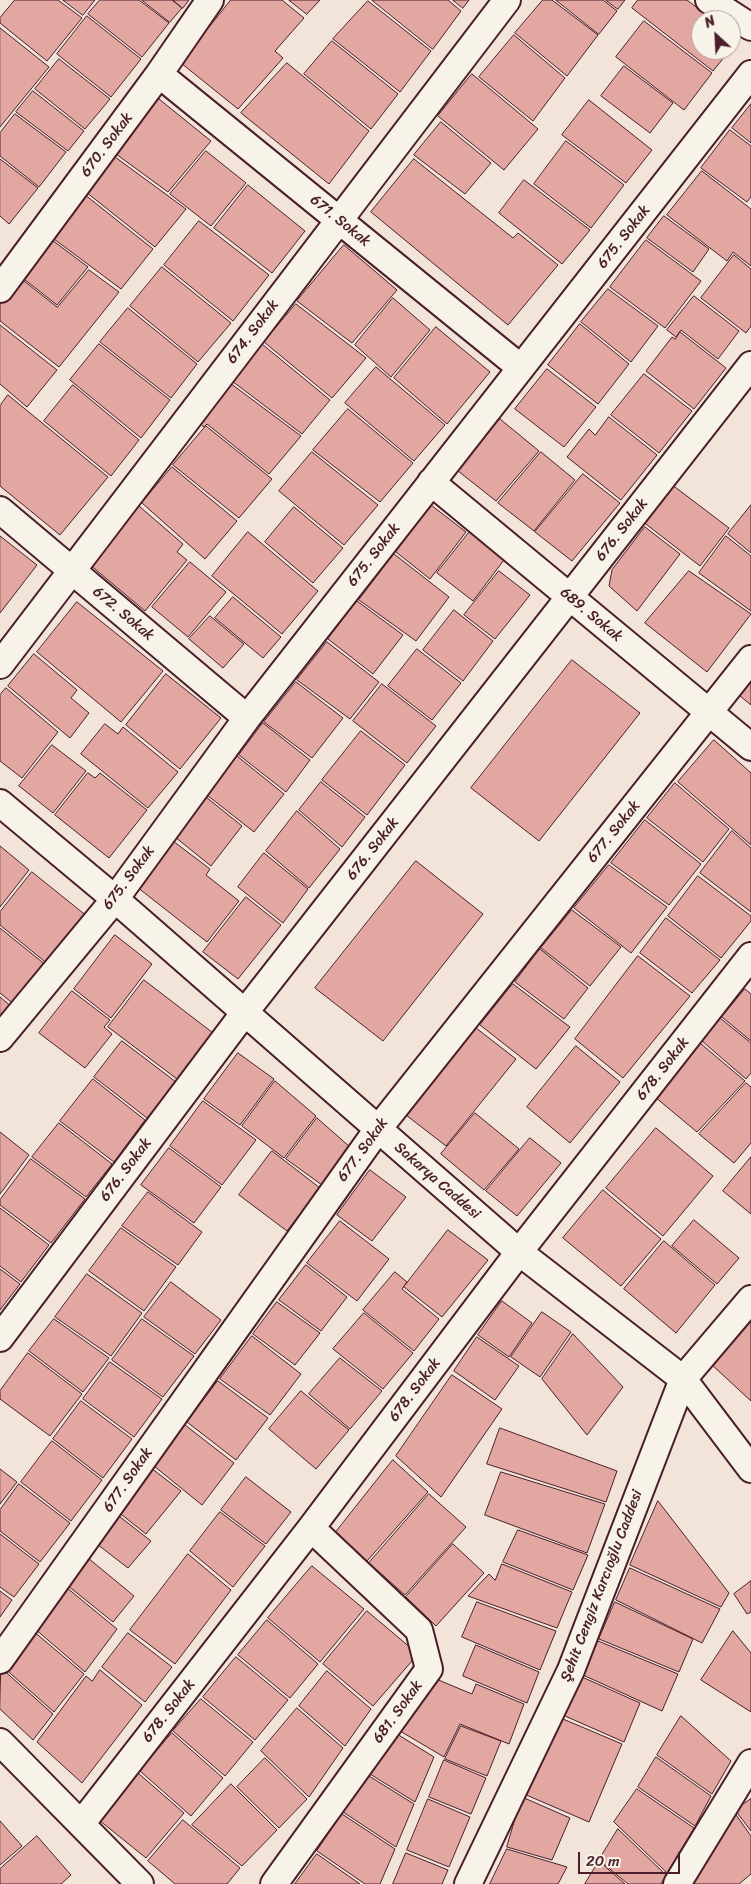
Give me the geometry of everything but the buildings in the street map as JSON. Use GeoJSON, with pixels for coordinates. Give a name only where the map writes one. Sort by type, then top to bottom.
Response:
{"type":"FeatureCollection","features":[{"type":"Feature","properties":{"kind":"street","name":"670. Sokak"},"geometry":{"type":"LineString","coordinates":[[0,289],[159,74],[210,0]]}},
{"type":"Feature","properties":{"kind":"street","name":"674. Sokak"},"geometry":{"type":"LineString","coordinates":[[0,665],[507,0]]}},
{"type":"Feature","properties":{"kind":"street"},"geometry":{"type":"LineString","coordinates":[[709,0],[751,27]]}},
{"type":"Feature","properties":{"kind":"street","name":"671. Sokak"},"geometry":{"type":"LineString","coordinates":[[159,74],[521,368]]}},
{"type":"Feature","properties":{"kind":"street","name":"675. Sokak"},"geometry":{"type":"LineString","coordinates":[[0,1038],[115,899],[247,718],[751,74]]}},
{"type":"Feature","properties":{"kind":"street","name":"676. Sokak"},"geometry":{"type":"LineString","coordinates":[[0,1338],[245,1012],[751,365]]}},
{"type":"Feature","properties":{"kind":"street","name":"689. Sokak"},"geometry":{"type":"LineString","coordinates":[[431,482],[751,748]]}},
{"type":"Feature","properties":{"kind":"street","name":"672. Sokak"},"geometry":{"type":"LineString","coordinates":[[0,510],[247,718]]}},
{"type":"Feature","properties":{"kind":"street","name":"677. Sokak"},"geometry":{"type":"LineString","coordinates":[[0,1660],[378,1129],[751,659]]}},
{"type":"Feature","properties":{"kind":"street","name":"Sakarya Caddesi"},"geometry":{"type":"LineString","coordinates":[[0,803],[115,899],[519,1252],[683,1379],[751,1469]]}},
{"type":"Feature","properties":{"kind":"street","name":"678. Sokak"},"geometry":{"type":"LineString","coordinates":[[81,1824],[311,1528],[519,1252],[748,965]]}},
{"type":"Feature","properties":{"kind":"street","name":"Şehit Cengiz Karcıoğlu Caddesi"},"geometry":{"type":"LineString","coordinates":[[468,1884],[571,1670],[683,1379],[751,1299]]}},
{"type":"Feature","properties":{"kind":"street","name":"681. Sokak"},"geometry":{"type":"LineString","coordinates":[[274,1884],[429,1669],[419,1630],[311,1528]]}},
{"type":"Feature","properties":{"kind":"street"},"geometry":{"type":"LineString","coordinates":[[0,1742],[140,1884]]}},
{"type":"Feature","properties":{"kind":"street"},"geometry":{"type":"LineString","coordinates":[[677,1884],[751,1763]]}}]}
